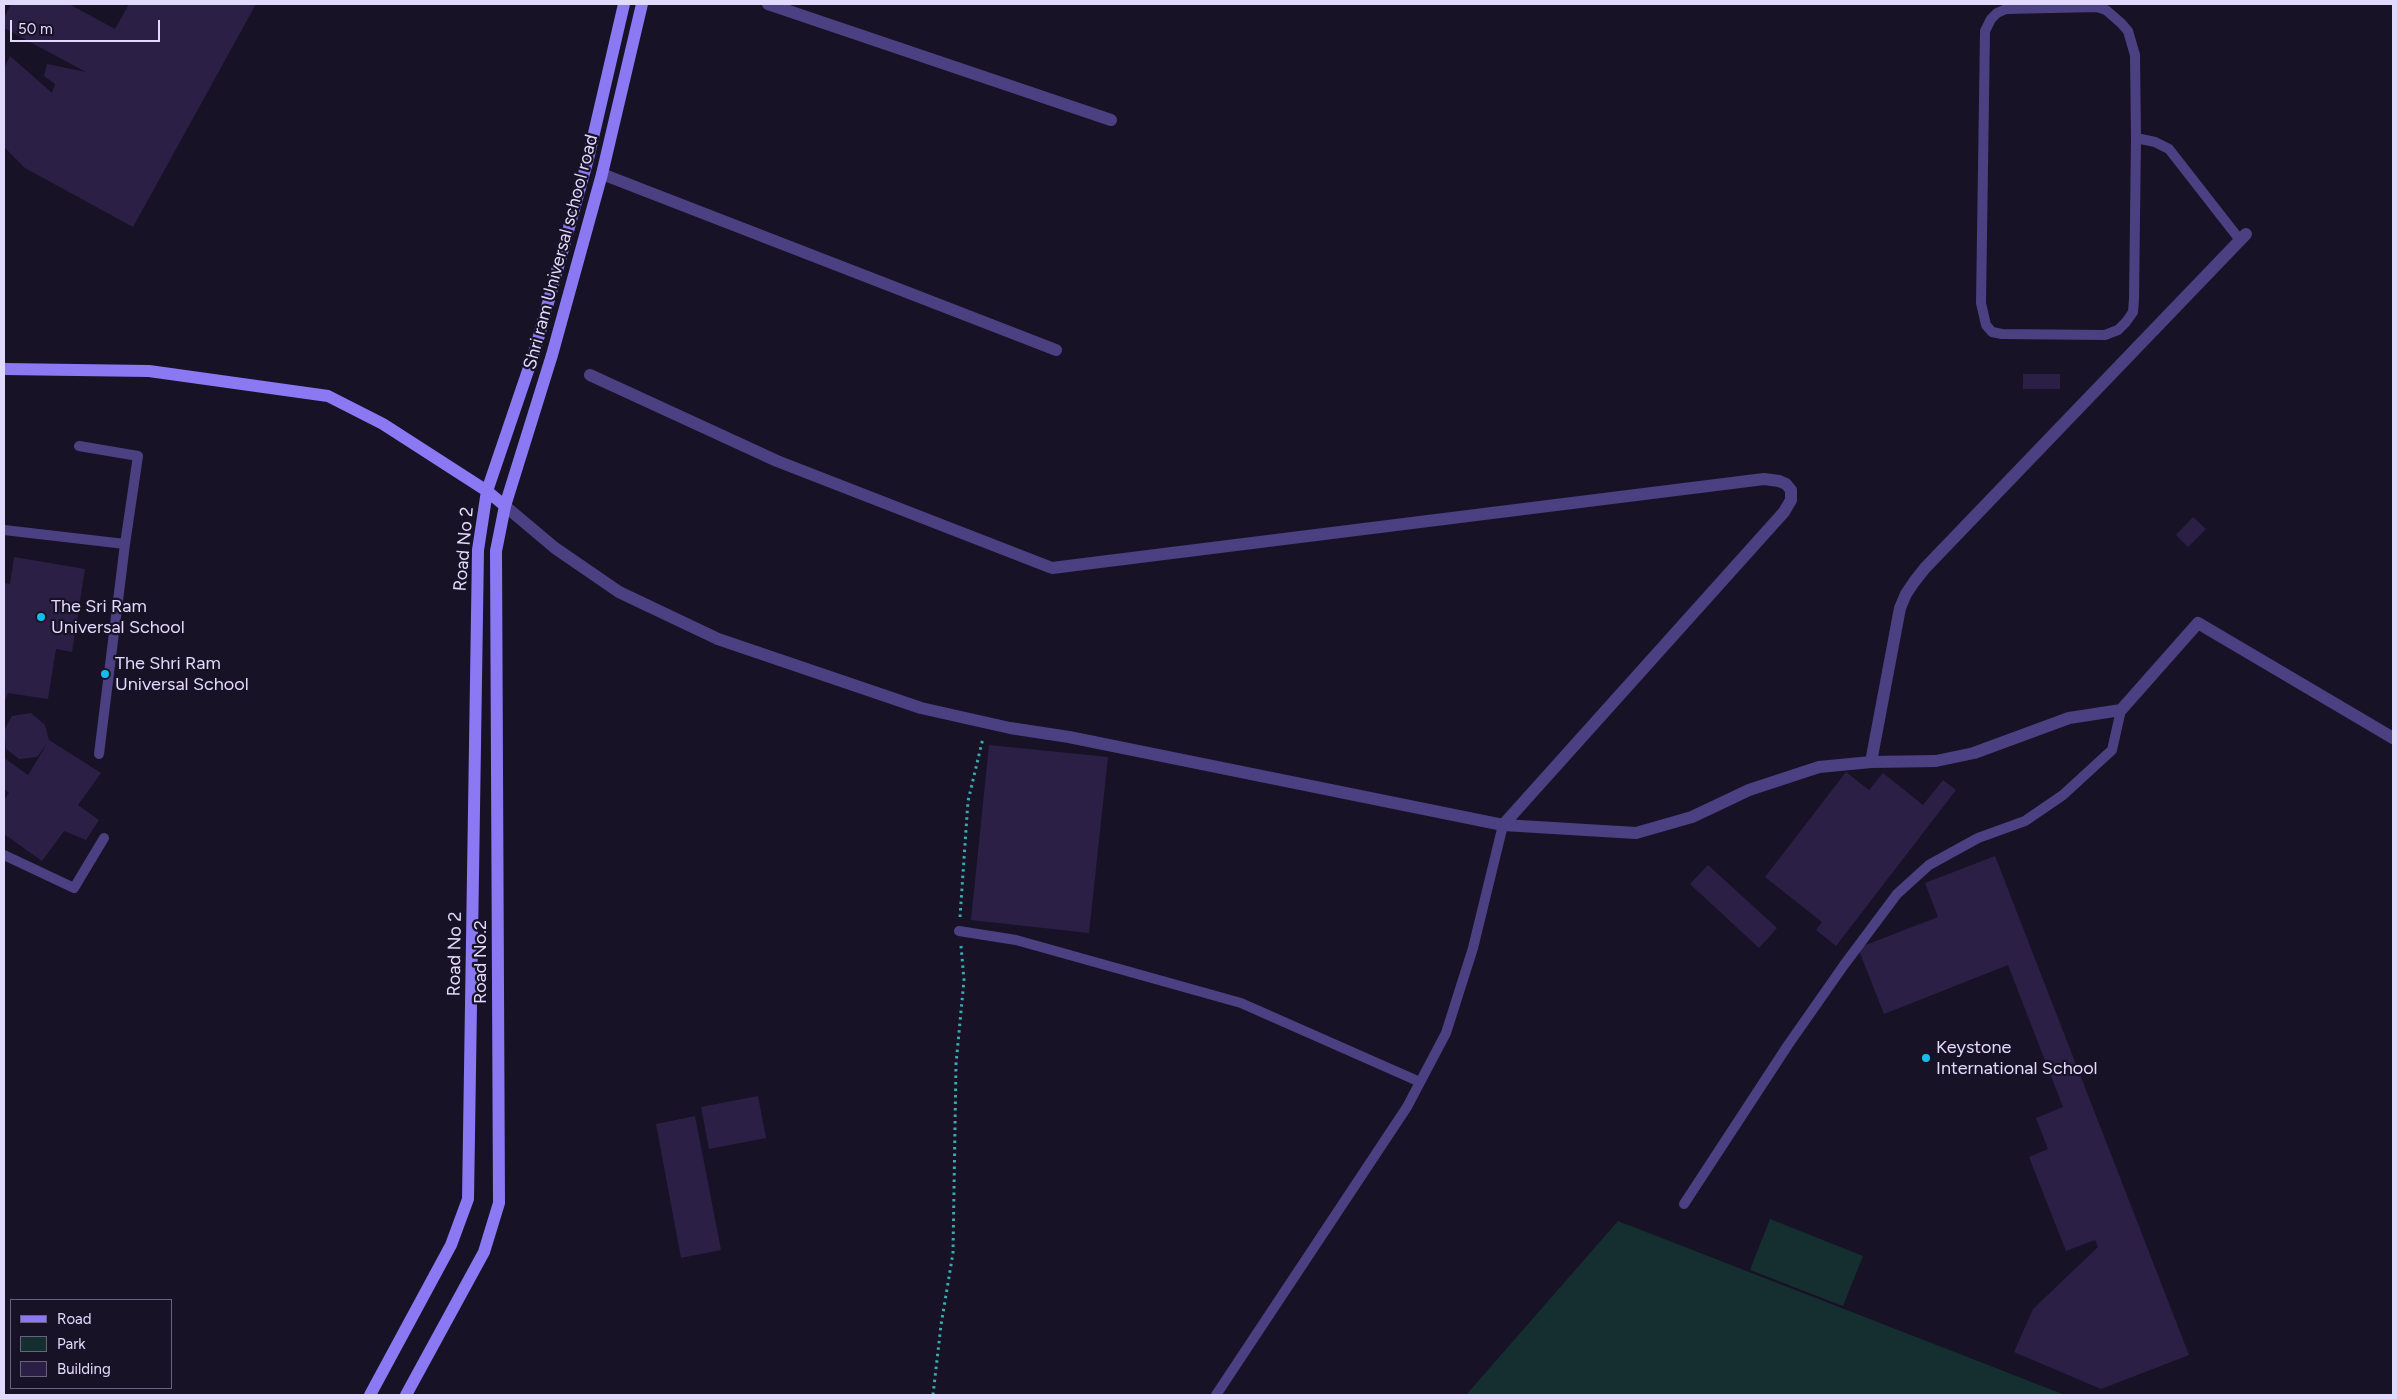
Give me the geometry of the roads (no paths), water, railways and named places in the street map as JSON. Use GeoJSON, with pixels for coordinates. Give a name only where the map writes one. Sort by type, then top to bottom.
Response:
{"type":"FeatureCollection","features":[{"type":"Feature","properties":{"kind":"street","name":"Shri ram Universal school road"},"geometry":{"type":"LineString","coordinates":[[487,491],[535,350],[588,159],[624,4]]}},
{"type":"Feature","properties":{"kind":"street","name":"Shri ram Universal school road"},"geometry":{"type":"LineString","coordinates":[[505,506],[552,355],[602,174],[642,4]]}},
{"type":"Feature","properties":{"kind":"street"},"geometry":{"type":"LineString","coordinates":[[768,4],[1111,120]]}},
{"type":"Feature","properties":{"kind":"street"},"geometry":{"type":"LineString","coordinates":[[602,174],[1056,350]]}},
{"type":"Feature","properties":{"kind":"street"},"geometry":{"type":"LineString","coordinates":[[1871,762],[1900,608],[1914,582],[1924,568],[2243,237]]}},
{"type":"Feature","properties":{"kind":"street"},"geometry":{"type":"LineString","coordinates":[[4,369],[149,371],[328,396],[383,424],[487,491],[555,548],[619,592],[718,639],[920,708],[986,723],[1249,772],[1503,825],[1636,834],[1692,816],[1749,790],[1819,767],[1871,762],[1936,761],[1964,755],[2068,718],[2121,710],[2198,623],[2393,738]]}},
{"type":"Feature","properties":{"kind":"street"},"geometry":{"type":"LineString","coordinates":[[590,374],[777,461],[1052,568],[1764,479],[1786,484],[1791,490],[1791,500],[1784,512],[1503,825]]}},
{"type":"Feature","properties":{"kind":"street","name":"Road No 2"},"geometry":{"type":"LineString","coordinates":[[370,1395],[451,1245],[468,1199],[478,550],[487,491]]}},
{"type":"Feature","properties":{"kind":"street","name":"Road No.2"},"geometry":{"type":"LineString","coordinates":[[406,1395],[484,1252],[499,1203],[496,551],[505,506]]}},
{"type":"Feature","properties":{"kind":"lane"},"geometry":{"type":"LineString","coordinates":[[2088,8],[2106,10],[2128,30],[2136,55],[2136,138],[2134,299],[2133,312],[2126,322],[2118,330],[2105,335],[2002,334],[1992,332],[1986,325],[1981,303],[1985,31],[1991,19],[1997,13],[2006,9],[2088,8]]}},
{"type":"Feature","properties":{"kind":"lane"},"geometry":{"type":"LineString","coordinates":[[2136,138],[2155,142],[2169,149],[2243,237]]}},
{"type":"Feature","properties":{"kind":"lane"},"geometry":{"type":"LineString","coordinates":[[79,446],[138,456],[98,754]]}},
{"type":"Feature","properties":{"kind":"lane"},"geometry":{"type":"LineString","coordinates":[[4,530],[125,544]]}},
{"type":"Feature","properties":{"kind":"lane"},"geometry":{"type":"LineString","coordinates":[[1684,1204],[1794,1037],[1844,965],[1897,894],[1929,865],[1978,838],[2025,821],[2063,795],[2112,750],[2121,710]]}},
{"type":"Feature","properties":{"kind":"lane"},"geometry":{"type":"LineString","coordinates":[[1216,1395],[1407,1107],[1446,1033],[1473,948],[1503,825]]}},
{"type":"Feature","properties":{"kind":"lane"},"geometry":{"type":"LineString","coordinates":[[4,855],[74,888],[104,838]]}},
{"type":"Feature","properties":{"kind":"lane"},"geometry":{"type":"LineString","coordinates":[[959,931],[1016,940],[1241,1003],[1420,1082]]}},
{"type":"Feature","properties":{"kind":"place","name":"The Sri Ram Universal School"},"geometry":{"type":"Point","coordinates":[41,617]}},
{"type":"Feature","properties":{"kind":"place","name":"The Shri Ram Universal School"},"geometry":{"type":"Point","coordinates":[105,674]}},
{"type":"Feature","properties":{"kind":"place","name":"Keystone International School"},"geometry":{"type":"Point","coordinates":[1926,1058]}}]}
